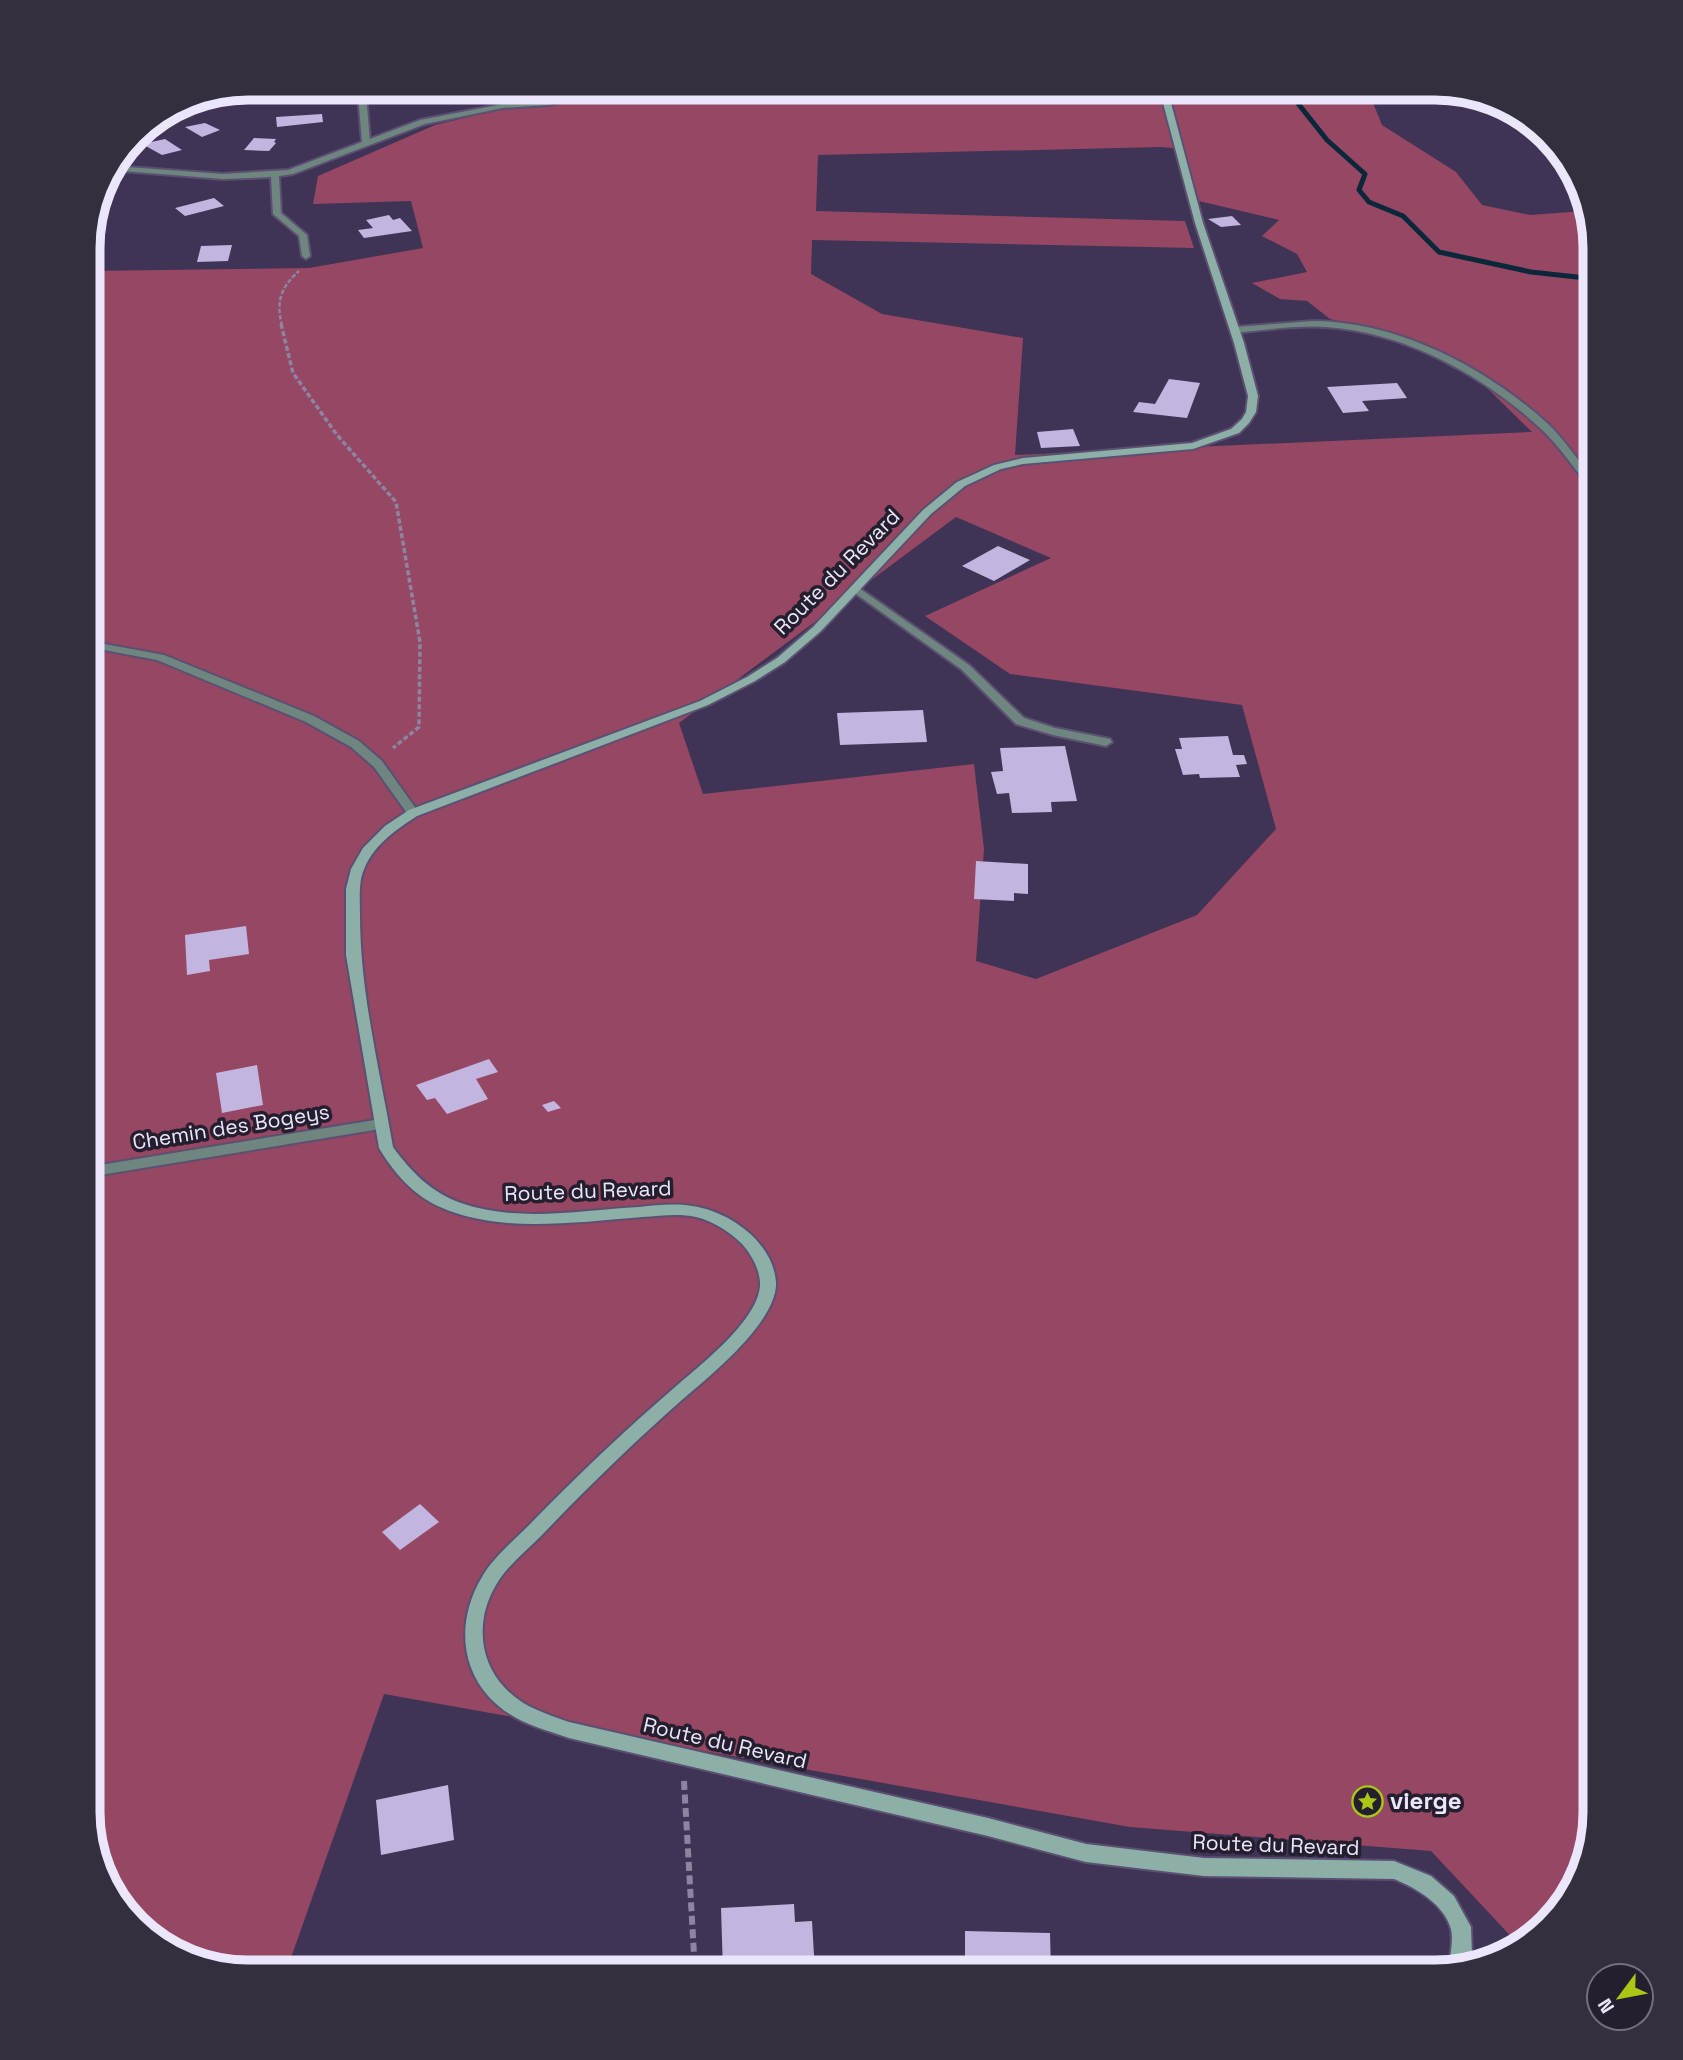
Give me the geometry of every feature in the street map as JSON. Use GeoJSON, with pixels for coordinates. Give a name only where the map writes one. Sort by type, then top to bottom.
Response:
{"type":"FeatureCollection","features":[{"type":"Feature","properties":{"kind":"main road","name":"Route du Revard"},"geometry":{"type":"LineString","coordinates":[[1166,100],[1199,223],[1235,330],[1253,396],[1251,412],[1246,421],[1235,431],[1192,446],[1163,451],[1057,457],[998,467],[961,484],[927,512],[817,629],[781,660],[751,679],[704,703],[413,813],[389,829],[368,851],[357,869],[353,889],[353,955],[386,1148],[399,1169],[417,1188],[460,1208],[499,1218],[674,1210],[697,1212],[720,1220],[737,1231],[753,1246],[765,1266],[768,1288],[761,1310],[738,1339],[592,1473],[489,1580],[479,1602],[473,1627],[474,1653],[480,1673],[517,1710],[569,1730],[1086,1853],[1204,1867],[1394,1870],[1424,1882],[1447,1903],[1461,1927],[1462,1957]]}},
{"type":"Feature","properties":{"kind":"street"},"geometry":{"type":"LineString","coordinates":[[362,100],[366,142]]}},
{"type":"Feature","properties":{"kind":"street"},"geometry":{"type":"LineString","coordinates":[[123,169],[251,177],[275,175],[290,172],[423,122],[464,113],[563,100]]}},
{"type":"Feature","properties":{"kind":"street"},"geometry":{"type":"LineString","coordinates":[[275,175],[277,214],[303,235],[306,256]]}},
{"type":"Feature","properties":{"kind":"street"},"geometry":{"type":"LineString","coordinates":[[1235,330],[1327,324],[1360,329],[1419,348],[1455,365],[1509,397],[1547,429],[1583,472]]}},
{"type":"Feature","properties":{"kind":"street"},"geometry":{"type":"LineString","coordinates":[[856,589],[965,667],[1020,721],[1106,741]]}},
{"type":"Feature","properties":{"kind":"street"},"geometry":{"type":"LineString","coordinates":[[100,646],[160,657],[310,719],[355,744],[378,764],[413,813]]}},
{"type":"Feature","properties":{"kind":"street","name":"Chemin des Bogeys"},"geometry":{"type":"LineString","coordinates":[[100,1170],[381,1124]]}},
{"type":"Feature","properties":{"kind":"path"},"geometry":{"type":"LineString","coordinates":[[306,256],[301,268],[286,282],[277,307],[293,373],[337,435],[396,502],[407,550],[420,642],[419,727],[387,752],[378,764]]}},
{"type":"Feature","properties":{"kind":"path"},"geometry":{"type":"LineString","coordinates":[[683,1756],[694,1960]]}},
{"type":"Feature","properties":{"kind":"shaded area"},"geometry":{"type":"Polygon","coordinates":[[[236,100],[318,100],[318,101],[236,100]]]}},
{"type":"Feature","properties":{"kind":"shaded area"},"geometry":{"type":"Polygon","coordinates":[[[533,100],[1372,100],[1382,125],[1456,172],[1482,205],[1530,215],[1578,211],[1583,248],[1583,1812],[1578,1850],[1563,1886],[1546,1910],[1512,1938],[1431,1851],[1130,1827],[384,1694],[290,1960],[229,1959],[191,1949],[150,1923],[137,1910],[115,1878],[105,1850],[100,1812],[100,271],[309,268],[423,248],[411,201],[313,204],[318,176],[435,125],[533,100]],[[1161,147],[818,155],[816,211],[1185,221],[1194,248],[812,240],[811,274],[882,314],[1023,338],[1015,455],[1532,432],[1484,385],[1400,336],[1330,319],[1307,301],[1280,299],[1252,283],[1307,272],[1297,254],[1262,236],[1279,220],[1199,201],[1184,149],[1161,147]],[[956,517],[679,723],[703,794],[974,764],[984,849],[976,961],[1036,979],[1197,915],[1276,829],[1242,705],[1010,674],[925,616],[1051,558],[956,517]]]}},
{"type":"Feature","properties":{"kind":"building"},"geometry":{"type":"Polygon","coordinates":[[[322,114],[323,122],[277,127],[276,117],[322,114]]]}},
{"type":"Feature","properties":{"kind":"building"},"geometry":{"type":"Polygon","coordinates":[[[205,123],[220,130],[202,137],[185,127],[205,123]]]}},
{"type":"Feature","properties":{"kind":"building"},"geometry":{"type":"Polygon","coordinates":[[[254,138],[276,139],[276,143],[269,151],[244,150],[254,138]]]}},
{"type":"Feature","properties":{"kind":"building"},"geometry":{"type":"Polygon","coordinates":[[[165,139],[182,150],[162,155],[142,144],[165,139]]]}},
{"type":"Feature","properties":{"kind":"building"},"geometry":{"type":"Polygon","coordinates":[[[214,198],[224,206],[185,216],[175,208],[214,198]]]}},
{"type":"Feature","properties":{"kind":"building"},"geometry":{"type":"Polygon","coordinates":[[[389,215],[393,220],[400,218],[412,231],[364,238],[358,230],[373,228],[366,220],[389,215]]]}},
{"type":"Feature","properties":{"kind":"building"},"geometry":{"type":"Polygon","coordinates":[[[1232,216],[1241,225],[1221,227],[1208,219],[1232,216]]]}},
{"type":"Feature","properties":{"kind":"building"},"geometry":{"type":"Polygon","coordinates":[[[232,245],[228,261],[197,262],[201,246],[232,245]]]}},
{"type":"Feature","properties":{"kind":"building"},"geometry":{"type":"Polygon","coordinates":[[[1169,379],[1200,383],[1187,418],[1133,412],[1139,402],[1155,404],[1169,379]]]}},
{"type":"Feature","properties":{"kind":"building"},"geometry":{"type":"Polygon","coordinates":[[[1397,383],[1407,398],[1362,401],[1369,411],[1343,413],[1327,387],[1397,383]]]}},
{"type":"Feature","properties":{"kind":"building"},"geometry":{"type":"Polygon","coordinates":[[[1073,429],[1080,446],[1041,448],[1037,432],[1073,429]]]}},
{"type":"Feature","properties":{"kind":"building"},"geometry":{"type":"Polygon","coordinates":[[[998,546],[1030,560],[994,581],[962,566],[998,546]]]}},
{"type":"Feature","properties":{"kind":"building"},"geometry":{"type":"Polygon","coordinates":[[[923,710],[927,742],[840,745],[837,713],[923,710]]]}},
{"type":"Feature","properties":{"kind":"building"},"geometry":{"type":"Polygon","coordinates":[[[1228,736],[1233,755],[1244,755],[1247,764],[1236,765],[1240,777],[1200,778],[1199,774],[1183,775],[1175,749],[1182,749],[1179,738],[1228,736]]]}},
{"type":"Feature","properties":{"kind":"building"},"geometry":{"type":"Polygon","coordinates":[[[1065,746],[1077,801],[1051,802],[1052,812],[1012,813],[1009,793],[997,794],[991,772],[1003,771],[1000,748],[1065,746]]]}},
{"type":"Feature","properties":{"kind":"building"},"geometry":{"type":"Polygon","coordinates":[[[976,861],[1028,864],[1028,894],[1014,893],[1014,901],[974,899],[976,861]]]}},
{"type":"Feature","properties":{"kind":"building"},"geometry":{"type":"Polygon","coordinates":[[[246,926],[249,954],[209,960],[210,971],[187,975],[185,935],[246,926]]]}},
{"type":"Feature","properties":{"kind":"building"},"geometry":{"type":"Polygon","coordinates":[[[489,1059],[498,1072],[476,1079],[488,1099],[447,1114],[435,1098],[427,1100],[416,1085],[489,1059]]]}},
{"type":"Feature","properties":{"kind":"building"},"geometry":{"type":"Polygon","coordinates":[[[257,1065],[263,1105],[222,1113],[216,1073],[257,1065]]]}},
{"type":"Feature","properties":{"kind":"building"},"geometry":{"type":"Polygon","coordinates":[[[554,1101],[561,1108],[548,1112],[542,1105],[554,1101]]]}},
{"type":"Feature","properties":{"kind":"building"},"geometry":{"type":"Polygon","coordinates":[[[420,1504],[439,1522],[400,1550],[382,1532],[420,1504]]]}},
{"type":"Feature","properties":{"kind":"building"},"geometry":{"type":"Polygon","coordinates":[[[448,1785],[454,1840],[381,1855],[376,1800],[448,1785]]]}},
{"type":"Feature","properties":{"kind":"building"},"geometry":{"type":"Polygon","coordinates":[[[794,1904],[795,1922],[812,1921],[814,1960],[723,1960],[721,1908],[794,1904]]]}},
{"type":"Feature","properties":{"kind":"building"},"geometry":{"type":"Polygon","coordinates":[[[965,1931],[1050,1933],[1051,1960],[965,1960],[965,1931]]]}},
{"type":"Feature","properties":{"kind":"waterway"},"geometry":{"type":"LineString","coordinates":[[1297,100],[1327,140],[1365,174],[1359,190],[1369,202],[1403,216],[1439,252],[1531,272],[1583,278]]}},
{"type":"Feature","properties":{"kind":"place","name":"vierge"},"geometry":{"type":"Point","coordinates":[1367,1801]}}]}
